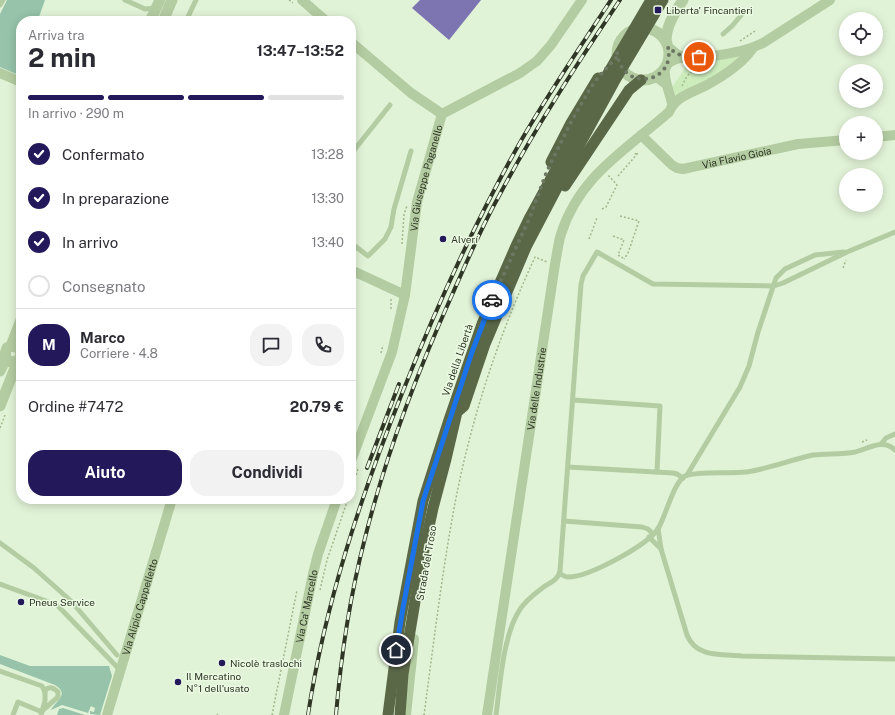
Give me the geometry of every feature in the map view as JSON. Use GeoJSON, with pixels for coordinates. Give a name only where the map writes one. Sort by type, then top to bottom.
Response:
{"type":"FeatureCollection","features":[{"type":"Feature","properties":{"kind":"highway"},"geometry":{"type":"LineString","coordinates":[[641,29],[646,0]]}},
{"type":"Feature","properties":{"kind":"highway","name":"Via della Libertà"},"geometry":{"type":"LineString","coordinates":[[389,709],[400,622],[423,501],[479,331],[491,301],[554,183],[607,75],[651,0]]}},
{"type":"Feature","properties":{"kind":"highway","name":"Via della Libertà"},"geometry":{"type":"LineString","coordinates":[[554,183],[663,0]]}},
{"type":"Feature","properties":{"kind":"highway"},"geometry":{"type":"LineString","coordinates":[[534,220],[547,171],[571,122],[599,76],[616,58],[617,52]]}},
{"type":"Feature","properties":{"kind":"highway"},"geometry":{"type":"LineString","coordinates":[[534,220],[556,199],[629,90],[647,79]]}},
{"type":"Feature","properties":{"kind":"highway","name":"Via della Libertà"},"geometry":{"type":"LineString","coordinates":[[400,715],[403,674],[422,559],[457,412],[464,406],[485,344],[526,247],[534,220]]}},
{"type":"Feature","properties":{"kind":"street"},"geometry":{"type":"LineString","coordinates":[[161,10],[172,0]]}},
{"type":"Feature","properties":{"kind":"street"},"geometry":{"type":"LineString","coordinates":[[302,0],[320,16]]}},
{"type":"Feature","properties":{"kind":"street","name":"Via Giuseppe Paganello"},"geometry":{"type":"LineString","coordinates":[[405,295],[417,202],[442,114],[520,73],[537,61],[551,45],[582,0]]}},
{"type":"Feature","properties":{"kind":"street"},"geometry":{"type":"LineString","coordinates":[[666,84],[658,78],[634,78],[624,71],[618,60],[617,52],[622,39],[641,29],[665,24],[672,17],[683,0]]}},
{"type":"Feature","properties":{"kind":"street","name":"Via delle Industrie"},"geometry":{"type":"LineString","coordinates":[[666,66],[676,58],[731,53],[753,48],[830,0]]}},
{"type":"Feature","properties":{"kind":"street"},"geometry":{"type":"LineString","coordinates":[[672,17],[666,34],[668,57],[664,73],[672,104]]}},
{"type":"Feature","properties":{"kind":"street"},"geometry":{"type":"LineString","coordinates":[[641,29],[659,34],[667,45],[678,55],[684,57]]}},
{"type":"Feature","properties":{"kind":"street"},"geometry":{"type":"LineString","coordinates":[[356,46],[411,93],[442,114]]}},
{"type":"Feature","properties":{"kind":"street","name":"Via delle Industrie"},"geometry":{"type":"LineString","coordinates":[[487,715],[560,236],[576,201],[586,186],[602,168],[669,112],[672,104],[686,94],[713,82],[743,61],[753,48]]}},
{"type":"Feature","properties":{"kind":"street"},"geometry":{"type":"LineString","coordinates":[[647,79],[656,76],[666,66]]}},
{"type":"Feature","properties":{"kind":"street"},"geometry":{"type":"LineString","coordinates":[[0,73],[16,80]]}},
{"type":"Feature","properties":{"kind":"street","name":"Via Flavio Gioia"},"geometry":{"type":"LineString","coordinates":[[641,135],[672,165],[683,169],[798,144],[839,141]]}},
{"type":"Feature","properties":{"kind":"street"},"geometry":{"type":"LineString","coordinates":[[883,136],[895,135]]}},
{"type":"Feature","properties":{"kind":"street"},"geometry":{"type":"LineString","coordinates":[[356,272],[405,295],[392,352],[356,448]]}},
{"type":"Feature","properties":{"kind":"street"},"geometry":{"type":"LineString","coordinates":[[0,406],[15,368],[13,354],[16,341]]}},
{"type":"Feature","properties":{"kind":"street"},"geometry":{"type":"LineString","coordinates":[[0,371],[13,354]]}},
{"type":"Feature","properties":{"kind":"street","name":"Strada del Troso"},"geometry":{"type":"LineString","coordinates":[[406,715],[416,621],[430,540],[448,466],[457,412]]}},
{"type":"Feature","properties":{"kind":"street","name":"Via Alipio Cappelletto"},"geometry":{"type":"LineString","coordinates":[[106,715],[170,504]]}},
{"type":"Feature","properties":{"kind":"street","name":"Via Ca' Marcello"},"geometry":{"type":"LineString","coordinates":[[284,715],[313,574],[318,554],[335,504]]}},
{"type":"Feature","properties":{"kind":"street"},"geometry":{"type":"LineString","coordinates":[[385,715],[389,709]]}},
{"type":"Feature","properties":{"kind":"lane"},"geometry":{"type":"LineString","coordinates":[[0,5],[3,0]]}},
{"type":"Feature","properties":{"kind":"lane"},"geometry":{"type":"LineString","coordinates":[[188,16],[196,0]]}},
{"type":"Feature","properties":{"kind":"lane"},"geometry":{"type":"LineString","coordinates":[[641,29],[652,22],[666,0]]}},
{"type":"Feature","properties":{"kind":"lane"},"geometry":{"type":"LineString","coordinates":[[127,1],[145,8],[161,10]]}},
{"type":"Feature","properties":{"kind":"lane"},"geometry":{"type":"LineString","coordinates":[[723,34],[743,13]]}},
{"type":"Feature","properties":{"kind":"lane"},"geometry":{"type":"LineString","coordinates":[[356,148],[390,105]]}},
{"type":"Feature","properties":{"kind":"lane"},"geometry":{"type":"LineString","coordinates":[[356,247],[368,256],[385,239],[391,227],[394,209],[411,151]]}},
{"type":"Feature","properties":{"kind":"lane"},"geometry":{"type":"LineString","coordinates":[[496,715],[506,651],[514,620],[519,610],[525,603],[542,588],[558,578],[560,574],[581,284],[583,276],[597,252],[653,284],[774,286],[847,252],[895,232]]}},
{"type":"Feature","properties":{"kind":"lane"},"geometry":{"type":"LineString","coordinates":[[560,574],[567,577],[593,571],[626,554],[651,536],[658,528],[677,486],[685,476],[740,387],[749,366],[758,332],[776,278],[785,269],[815,255],[847,252]]}},
{"type":"Feature","properties":{"kind":"lane"},"geometry":{"type":"LineString","coordinates":[[573,400],[660,406],[657,472]]}},
{"type":"Feature","properties":{"kind":"lane"},"geometry":{"type":"LineString","coordinates":[[881,444],[886,438],[895,434]]}},
{"type":"Feature","properties":{"kind":"lane"},"geometry":{"type":"LineString","coordinates":[[568,467],[673,473],[685,476],[697,473],[730,474],[746,472],[809,456],[850,453],[881,444],[890,446],[895,450]]}},
{"type":"Feature","properties":{"kind":"lane"},"geometry":{"type":"LineString","coordinates":[[564,521],[642,527],[648,529],[651,536],[661,549]]}},
{"type":"Feature","properties":{"kind":"lane"},"geometry":{"type":"LineString","coordinates":[[658,528],[661,549],[689,640],[698,650],[718,654],[742,656],[895,659]]}},
{"type":"Feature","properties":{"kind":"lane"},"geometry":{"type":"LineString","coordinates":[[0,543],[34,568],[71,601],[117,655]]}},
{"type":"Feature","properties":{"kind":"lane"},"geometry":{"type":"LineString","coordinates":[[0,584],[57,605],[120,670]]}},
{"type":"Feature","properties":{"kind":"lane"},"geometry":{"type":"LineString","coordinates":[[0,671],[42,686],[45,692],[45,701],[42,712]]}},
{"type":"Feature","properties":{"kind":"lane"},"geometry":{"type":"LineString","coordinates":[[42,712],[56,700],[58,695],[56,690],[52,688],[47,688],[45,692]]}},
{"type":"Feature","properties":{"kind":"lane"},"geometry":{"type":"LineString","coordinates":[[13,715],[18,702],[42,712]]}},
{"type":"Feature","properties":{"kind":"path"},"geometry":{"type":"LineString","coordinates":[[680,89],[687,76],[697,67],[699,57]]}},
{"type":"Feature","properties":{"kind":"path"},"geometry":{"type":"LineString","coordinates":[[618,176],[638,153],[630,155]]}},
{"type":"Feature","properties":{"kind":"path"},"geometry":{"type":"LineString","coordinates":[[602,209],[606,206],[617,185],[608,175]]}},
{"type":"Feature","properties":{"kind":"path"},"geometry":{"type":"LineString","coordinates":[[613,236],[624,240],[618,255],[624,259],[628,253],[638,221],[620,216]]}},
{"type":"Feature","properties":{"kind":"path"},"geometry":{"type":"LineString","coordinates":[[589,239],[597,218]]}},
{"type":"Feature","properties":{"kind":"path"},"geometry":{"type":"LineString","coordinates":[[424,715],[453,514],[481,398],[497,347],[517,296],[535,257],[555,264]]}},
{"type":"Feature","properties":{"kind":"path"},"geometry":{"type":"LineString","coordinates":[[389,288],[388,294],[392,307],[391,313]]}},
{"type":"Feature","properties":{"kind":"path"},"geometry":{"type":"LineString","coordinates":[[380,355],[385,340]]}},
{"type":"Feature","properties":{"kind":"path"},"geometry":{"type":"LineString","coordinates":[[319,592],[327,560],[346,504]]}},
{"type":"Feature","properties":{"kind":"path"},"geometry":{"type":"LineString","coordinates":[[272,715],[297,590]]}},
{"type":"Feature","properties":{"kind":"shaded area"},"geometry":{"type":"Polygon","coordinates":[[[7,0],[45,0],[39,16],[16,16],[16,74],[0,67],[0,14],[7,0]]]}},
{"type":"Feature","properties":{"kind":"shaded area"},"geometry":{"type":"Polygon","coordinates":[[[420,0],[481,0],[449,40],[412,8],[420,0]]]}},
{"type":"Feature","properties":{"kind":"shaded area"},"geometry":{"type":"Polygon","coordinates":[[[740,56],[740,58],[708,80],[675,98],[672,87],[689,63],[740,56]]]}},
{"type":"Feature","properties":{"kind":"shaded area"},"geometry":{"type":"Polygon","coordinates":[[[0,655],[30,666],[109,666],[112,676],[100,715],[90,714],[90,711],[94,712],[95,708],[91,706],[88,713],[62,705],[51,710],[62,694],[59,688],[55,685],[0,664],[0,655]]]}},
{"type":"Feature","properties":{"kind":"shaded area"},"geometry":{"type":"Polygon","coordinates":[[[63,708],[85,715],[57,715],[59,709],[63,708]]]}},
{"type":"Feature","properties":{"kind":"railway"},"geometry":{"type":"LineString","coordinates":[[308,715],[324,632],[346,550],[373,470],[429,327],[473,232],[522,139],[611,0]]}},
{"type":"Feature","properties":{"kind":"railway"},"geometry":{"type":"LineString","coordinates":[[336,715],[347,626],[355,582],[373,507],[403,414],[439,324],[492,208],[572,72],[620,0]]}},
{"type":"Feature","properties":{"kind":"railway"},"geometry":{"type":"LineString","coordinates":[[367,468],[399,384]]}},
{"type":"Feature","properties":{"kind":"way so far"},"geometry":{"type":"LineString","coordinates":[[492,300],[530,217],[547,171],[571,122],[599,76],[616,58],[617,52],[621,68],[627,74],[641,80],[656,76],[662,71],[667,64],[668,47],[673,52],[684,57],[699,57]]}},
{"type":"Feature","properties":{"kind":"place","name":"Liberta' Fincantieri"},"geometry":{"type":"Point","coordinates":[658,10]}},
{"type":"Feature","properties":{"kind":"place","name":"Alverí"},"geometry":{"type":"Point","coordinates":[443,239]}},
{"type":"Feature","properties":{"kind":"place","name":"Pneus Service"},"geometry":{"type":"Point","coordinates":[21,602]}},
{"type":"Feature","properties":{"kind":"place","name":"Nicolè traslochi"},"geometry":{"type":"Point","coordinates":[222,663]}},
{"type":"Feature","properties":{"kind":"place","name":"Il Mercatino N°1 dell'usato"},"geometry":{"type":"Point","coordinates":[178,682]}},
{"type":"Feature","properties":{"kind":"route"},"geometry":{"type":"LineString","coordinates":[[396,650],[412,554],[423,501],[472,352],[492,300]]}}]}
